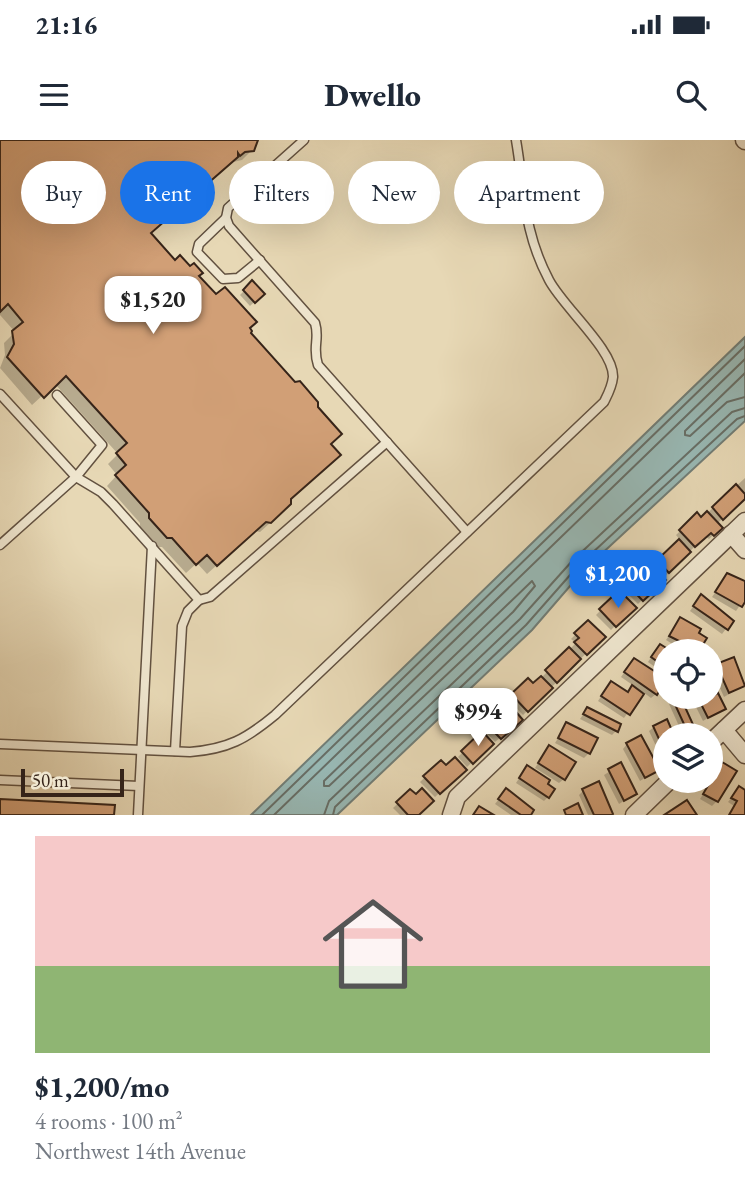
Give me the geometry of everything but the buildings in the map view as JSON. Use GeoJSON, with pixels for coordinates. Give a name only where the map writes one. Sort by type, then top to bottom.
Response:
{"type":"FeatureCollection","features":[{"type":"Feature","properties":{"kind":"street"},"geometry":{"type":"LineString","coordinates":[[451,815],[457,797],[745,521]]}},
{"type":"Feature","properties":{"kind":"street"},"geometry":{"type":"LineString","coordinates":[[731,534],[745,550]]}},
{"type":"Feature","properties":{"kind":"street"},"geometry":{"type":"LineString","coordinates":[[745,710],[723,730],[745,755]]}},
{"type":"Feature","properties":{"kind":"street"},"geometry":{"type":"LineString","coordinates":[[634,815],[657,793]]}},
{"type":"Feature","properties":{"kind":"lane"},"geometry":{"type":"LineString","coordinates":[[304,140],[228,208],[226,218],[229,226],[314,323],[318,333],[314,352],[318,365],[467,532]]}},
{"type":"Feature","properties":{"kind":"lane"},"geometry":{"type":"LineString","coordinates":[[0,744],[213,750],[233,744],[251,734],[275,715],[604,402],[613,375],[610,363],[603,350],[556,293],[538,258],[522,198],[516,140]]}},
{"type":"Feature","properties":{"kind":"lane"},"geometry":{"type":"LineString","coordinates":[[226,218],[199,243],[197,252],[223,279],[238,278],[260,260]]}},
{"type":"Feature","properties":{"kind":"lane"},"geometry":{"type":"LineString","coordinates":[[0,394],[76,477],[101,492],[199,600]]}},
{"type":"Feature","properties":{"kind":"lane"},"geometry":{"type":"LineString","coordinates":[[0,545],[76,477],[102,445],[57,395]]}},
{"type":"Feature","properties":{"kind":"lane"},"geometry":{"type":"LineString","coordinates":[[175,751],[182,626],[188,611],[199,600],[210,597],[220,589],[387,442]]}},
{"type":"Feature","properties":{"kind":"lane"},"geometry":{"type":"LineString","coordinates":[[138,815],[152,546]]}},
{"type":"Feature","properties":{"kind":"lane"},"geometry":{"type":"LineString","coordinates":[[0,780],[139,786]]}},
{"type":"Feature","properties":{"kind":"water"},"geometry":{"type":"Polygon","coordinates":[[[745,337],[745,421],[583,571],[532,630],[337,815],[251,815],[745,337]]]}}]}
